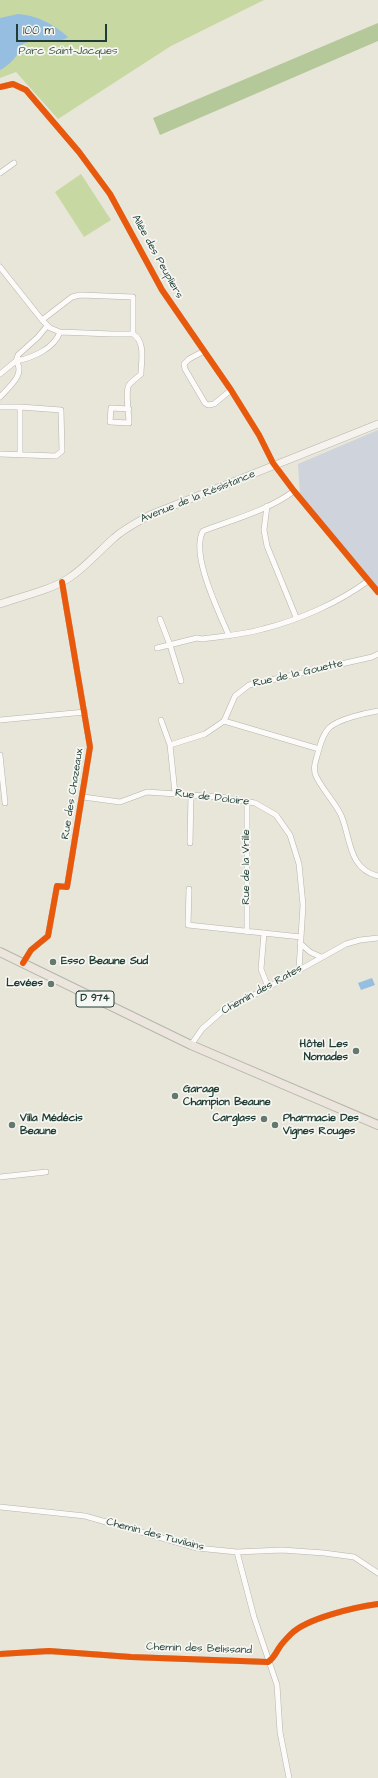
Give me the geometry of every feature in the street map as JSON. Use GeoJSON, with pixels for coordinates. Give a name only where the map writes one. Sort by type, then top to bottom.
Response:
{"type":"FeatureCollection","features":[{"type":"Feature","properties":{"kind":"main road","name":"Avenue de la Résistance"},"geometry":{"type":"LineString","coordinates":[[0,604],[62,582],[82,568],[115,537],[138,522],[164,510],[378,424]]}},
{"type":"Feature","properties":{"kind":"main road","name":"D 974"},"geometry":{"type":"LineString","coordinates":[[0,952],[191,1045],[378,1126]]}},
{"type":"Feature","properties":{"kind":"street","name":"Allée des Peupliers"},"geometry":{"type":"LineString","coordinates":[[0,87],[13,84],[26,90],[90,167],[122,214],[162,290],[231,390],[276,465],[294,491],[378,592]]}},
{"type":"Feature","properties":{"kind":"street"},"geometry":{"type":"LineString","coordinates":[[0,174],[14,163]]}},
{"type":"Feature","properties":{"kind":"street"},"geometry":{"type":"LineString","coordinates":[[0,267],[47,326],[53,330],[60,332],[132,334],[138,337],[142,346],[141,374],[128,385],[127,391],[129,409],[129,423],[110,422],[111,408],[129,409]]}},
{"type":"Feature","properties":{"kind":"street"},"geometry":{"type":"LineString","coordinates":[[42,320],[72,297],[80,295],[133,297],[132,334]]}},
{"type":"Feature","properties":{"kind":"street"},"geometry":{"type":"LineString","coordinates":[[0,397],[19,373],[19,365],[16,361],[18,355],[38,337],[47,326]]}},
{"type":"Feature","properties":{"kind":"street"},"geometry":{"type":"LineString","coordinates":[[0,374],[16,361],[35,355],[54,341],[60,332]]}},
{"type":"Feature","properties":{"kind":"street"},"geometry":{"type":"LineString","coordinates":[[204,351],[189,359],[184,364],[188,374],[205,403],[208,405],[214,404],[231,390]]}},
{"type":"Feature","properties":{"kind":"street"},"geometry":{"type":"LineString","coordinates":[[0,407],[61,410],[62,451],[56,456],[0,454]]}},
{"type":"Feature","properties":{"kind":"street"},"geometry":{"type":"LineString","coordinates":[[20,407],[20,454]]}},
{"type":"Feature","properties":{"kind":"street"},"geometry":{"type":"LineString","coordinates":[[229,636],[211,594],[201,560],[199,538],[203,531],[267,506],[294,491]]}},
{"type":"Feature","properties":{"kind":"street"},"geometry":{"type":"LineString","coordinates":[[267,506],[264,530],[267,546],[296,617]]}},
{"type":"Feature","properties":{"kind":"street"},"geometry":{"type":"LineString","coordinates":[[157,648],[197,638],[202,639],[229,636],[263,629],[324,607],[368,580]]}},
{"type":"Feature","properties":{"kind":"street","name":"Rue des Chazeaux"},"geometry":{"type":"LineString","coordinates":[[23,963],[32,950],[48,936],[57,886],[68,887],[90,747],[62,582]]}},
{"type":"Feature","properties":{"kind":"street"},"geometry":{"type":"LineString","coordinates":[[160,619],[181,681]]}},
{"type":"Feature","properties":{"kind":"street","name":"Rue de la Gouette"},"geometry":{"type":"LineString","coordinates":[[224,721],[235,696],[249,685],[372,657],[378,654]]}},
{"type":"Feature","properties":{"kind":"street"},"geometry":{"type":"LineString","coordinates":[[378,711],[341,721],[330,727],[324,736],[315,766],[316,776],[333,800],[343,819],[347,831],[350,850],[366,872],[378,876]]}},
{"type":"Feature","properties":{"kind":"street"},"geometry":{"type":"LineString","coordinates":[[0,720],[85,712]]}},
{"type":"Feature","properties":{"kind":"street"},"geometry":{"type":"LineString","coordinates":[[161,720],[170,745],[175,793]]}},
{"type":"Feature","properties":{"kind":"street"},"geometry":{"type":"LineString","coordinates":[[170,745],[205,734],[224,721],[319,749]]}},
{"type":"Feature","properties":{"kind":"street"},"geometry":{"type":"LineString","coordinates":[[0,755],[5,803]]}},
{"type":"Feature","properties":{"kind":"street","name":"Rue de Doloire"},"geometry":{"type":"LineString","coordinates":[[83,797],[120,802],[147,792],[220,797],[247,801],[262,806],[276,815],[287,829],[292,841],[299,864],[302,884],[303,905],[299,969]]}},
{"type":"Feature","properties":{"kind":"street"},"geometry":{"type":"LineString","coordinates":[[190,843],[191,795]]}},
{"type":"Feature","properties":{"kind":"street","name":"Rue de la Vrille"},"geometry":{"type":"LineString","coordinates":[[247,801],[247,932]]}},
{"type":"Feature","properties":{"kind":"street"},"geometry":{"type":"LineString","coordinates":[[189,889],[188,925],[301,937]]}},
{"type":"Feature","properties":{"kind":"street"},"geometry":{"type":"LineString","coordinates":[[264,933],[261,969],[268,987]]}},
{"type":"Feature","properties":{"kind":"street","name":"Chemin des Rates"},"geometry":{"type":"LineString","coordinates":[[191,1045],[202,1029],[231,1004],[268,987],[353,941],[378,938]]}},
{"type":"Feature","properties":{"kind":"street","name":"Chemin des Rates"},"geometry":{"type":"LineString","coordinates":[[300,943],[310,952],[321,957]]}},
{"type":"Feature","properties":{"kind":"street"},"geometry":{"type":"LineString","coordinates":[[0,1177],[46,1172]]}},
{"type":"Feature","properties":{"kind":"street","name":"Chemin des Tuvilains"},"geometry":{"type":"LineString","coordinates":[[0,1508],[78,1515],[197,1548],[237,1552],[282,1550],[354,1557],[378,1573]]}},
{"type":"Feature","properties":{"kind":"street"},"geometry":{"type":"LineString","coordinates":[[237,1552],[254,1617],[277,1685],[280,1732],[289,1778]]}},
{"type":"Feature","properties":{"kind":"street"},"geometry":{"type":"LineString","coordinates":[[268,1662],[274,1658],[279,1647],[292,1633],[302,1626],[317,1620],[378,1604]]}},
{"type":"Feature","properties":{"kind":"street","name":"Chemin des Belissand"},"geometry":{"type":"LineString","coordinates":[[0,1654],[49,1651],[131,1657],[268,1662]]}},
{"type":"Feature","properties":{"kind":"shaded area"},"geometry":{"type":"Polygon","coordinates":[[[378,430],[378,588],[300,494],[298,464],[378,430]]]}},
{"type":"Feature","properties":{"kind":"green space","name":"Parc Saint-Jacques"},"geometry":{"type":"Polygon","coordinates":[[[0,0],[264,0],[171,46],[58,119],[16,72],[0,78],[0,0]]]}},
{"type":"Feature","properties":{"kind":"green space"},"geometry":{"type":"Polygon","coordinates":[[[378,23],[378,41],[160,135],[153,118],[378,23]]]}},
{"type":"Feature","properties":{"kind":"green space"},"geometry":{"type":"Polygon","coordinates":[[[81,174],[111,220],[84,237],[55,192],[81,174]]]}},
{"type":"Feature","properties":{"kind":"water"},"geometry":{"type":"Polygon","coordinates":[[[18,14],[45,21],[68,37],[59,41],[36,41],[23,44],[14,59],[0,70],[0,18],[18,14]]]}},
{"type":"Feature","properties":{"kind":"water"},"geometry":{"type":"Polygon","coordinates":[[[372,978],[375,985],[361,990],[358,983],[372,978]]]}},
{"type":"Feature","properties":{"kind":"cycle path"},"geometry":{"type":"LineString","coordinates":[[0,87],[13,84],[26,90],[79,152],[110,194],[162,290],[231,390],[259,435],[273,463],[294,491],[378,592]]}},
{"type":"Feature","properties":{"kind":"cycle path"},"geometry":{"type":"LineString","coordinates":[[23,963],[31,950],[48,936],[57,886],[67,887],[90,747],[62,582]]}},
{"type":"Feature","properties":{"kind":"cycle path"},"geometry":{"type":"LineString","coordinates":[[0,1654],[49,1651],[131,1657],[268,1662],[282,1644],[298,1628],[332,1614],[378,1604]]}},
{"type":"Feature","properties":{"kind":"place","name":"Esso Beaune Sud"},"geometry":{"type":"Point","coordinates":[53,962]}},
{"type":"Feature","properties":{"kind":"place","name":"Levées"},"geometry":{"type":"Point","coordinates":[51,984]}},
{"type":"Feature","properties":{"kind":"place","name":"Hôtel Les Nomades"},"geometry":{"type":"Point","coordinates":[356,1051]}},
{"type":"Feature","properties":{"kind":"place","name":"Garage Champion Beaune"},"geometry":{"type":"Point","coordinates":[175,1096]}},
{"type":"Feature","properties":{"kind":"place","name":"Carglass"},"geometry":{"type":"Point","coordinates":[264,1119]}},
{"type":"Feature","properties":{"kind":"place","name":"Villa Médécis Beaune"},"geometry":{"type":"Point","coordinates":[12,1125]}},
{"type":"Feature","properties":{"kind":"place","name":"Pharmacie Des Vignes Rouges"},"geometry":{"type":"Point","coordinates":[275,1125]}}]}
